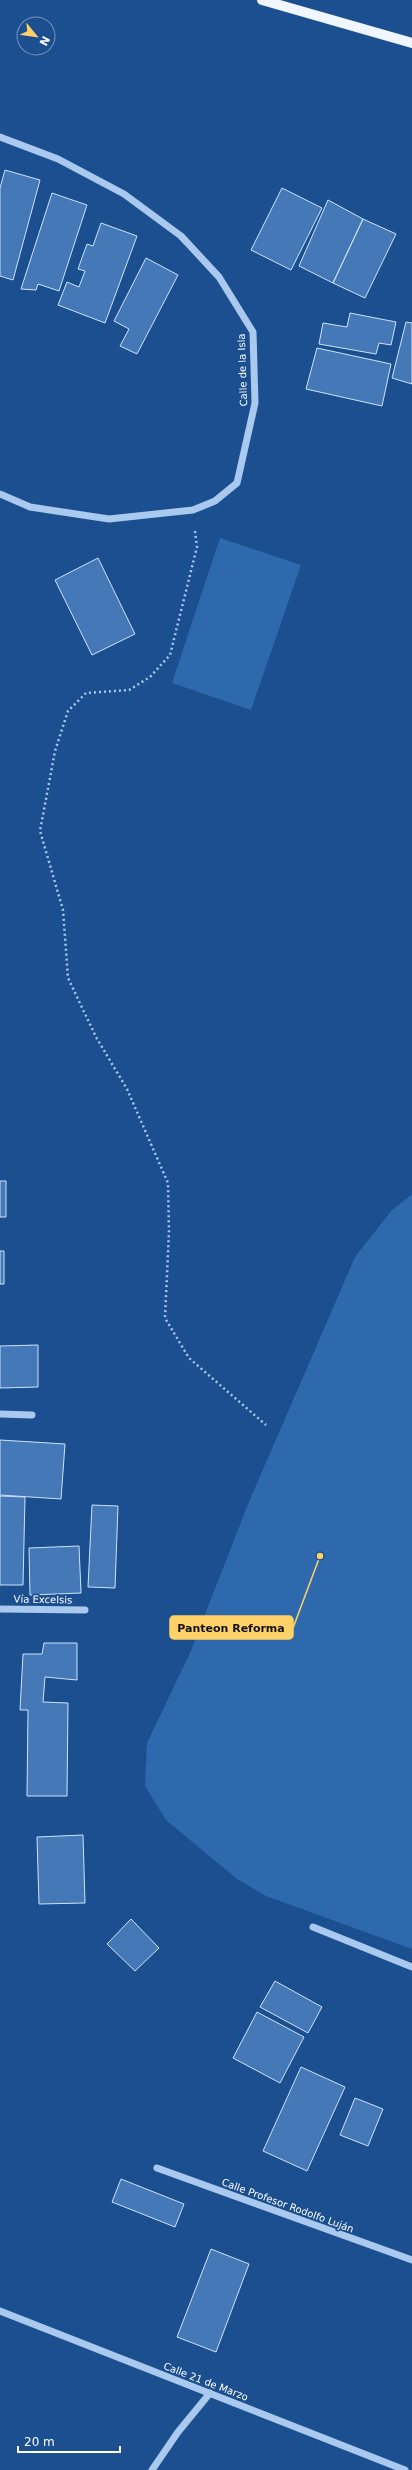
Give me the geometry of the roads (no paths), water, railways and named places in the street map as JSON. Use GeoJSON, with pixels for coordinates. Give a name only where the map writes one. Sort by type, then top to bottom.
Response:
{"type":"FeatureCollection","features":[{"type":"Feature","properties":{"kind":"main road"},"geometry":{"type":"LineString","coordinates":[[262,0],[412,43]]}},
{"type":"Feature","properties":{"kind":"street","name":"Calle de la Isla"},"geometry":{"type":"LineString","coordinates":[[0,137],[58,159],[124,194],[181,236],[219,277],[253,332],[255,403],[237,483],[215,501],[193,510],[109,519],[30,507],[0,494]]}},
{"type":"Feature","properties":{"kind":"street"},"geometry":{"type":"LineString","coordinates":[[0,1414],[32,1415]]}},
{"type":"Feature","properties":{"kind":"street","name":"Vía Excelsis"},"geometry":{"type":"LineString","coordinates":[[0,1609],[85,1610]]}},
{"type":"Feature","properties":{"kind":"street"},"geometry":{"type":"LineString","coordinates":[[313,1927],[412,1967]]}},
{"type":"Feature","properties":{"kind":"street","name":"Calle Profesor Rodolfo Luján"},"geometry":{"type":"LineString","coordinates":[[157,2168],[412,2260]]}},
{"type":"Feature","properties":{"kind":"street","name":"Calle 21 de Marzo"},"geometry":{"type":"LineString","coordinates":[[0,2310],[405,2470]]}},
{"type":"Feature","properties":{"kind":"street"},"geometry":{"type":"LineString","coordinates":[[152,2470],[178,2432],[210,2393]]}},
{"type":"Feature","properties":{"kind":"place","name":"Panteon Reforma"},"geometry":{"type":"Point","coordinates":[320,1556]}}]}
